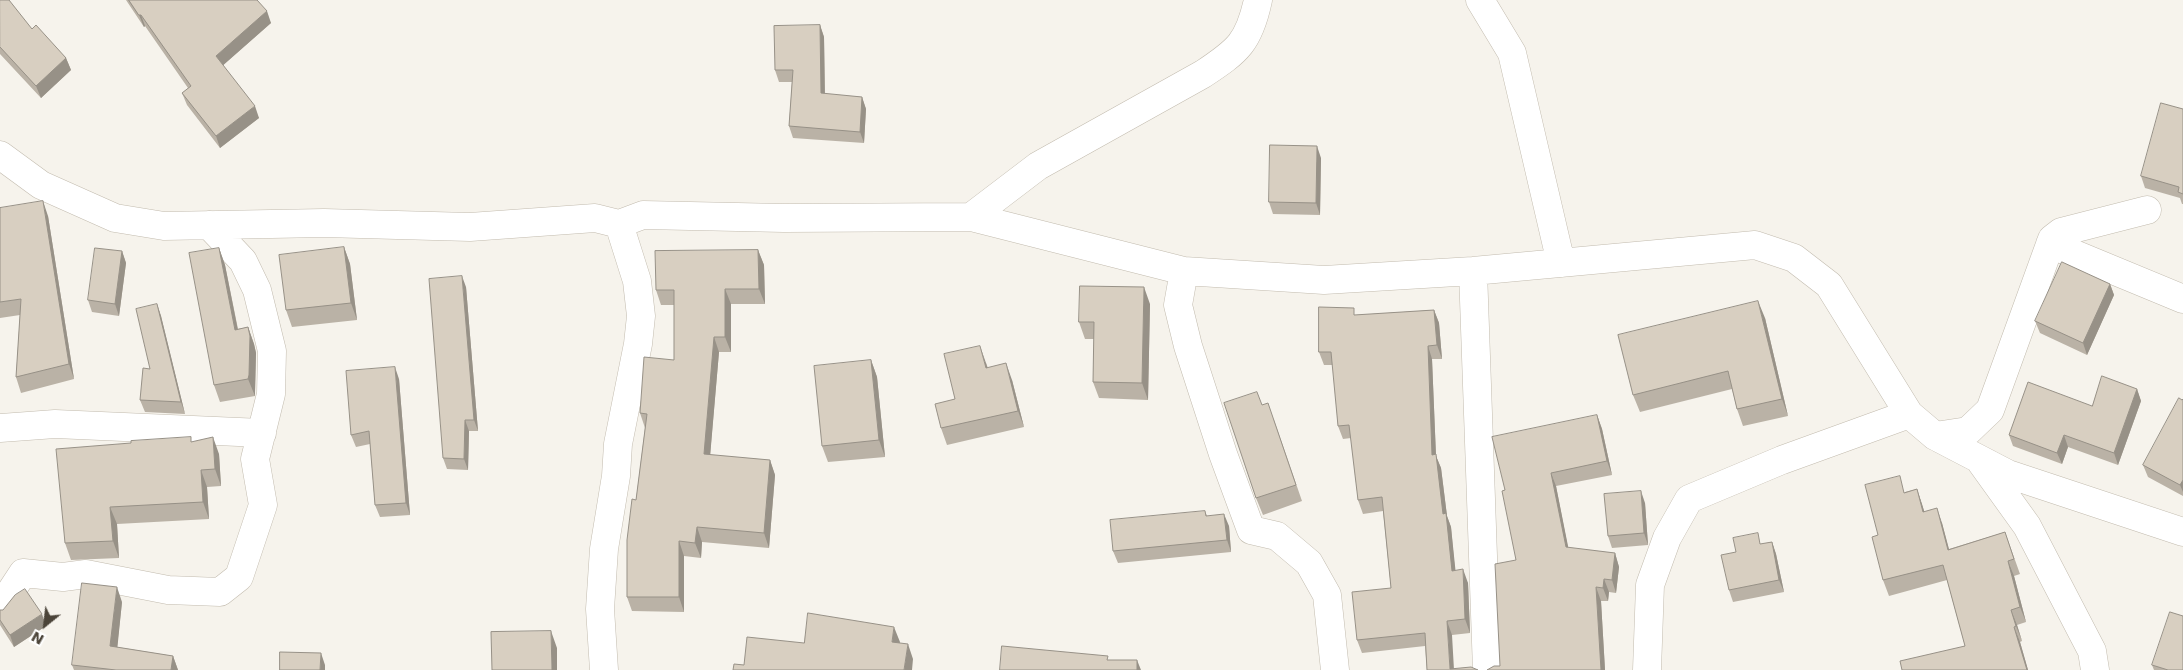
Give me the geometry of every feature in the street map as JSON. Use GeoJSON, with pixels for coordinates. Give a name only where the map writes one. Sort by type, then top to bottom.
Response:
{"type":"FeatureCollection","features":[{"type":"Feature","properties":{"kind":"street"},"geometry":{"type":"LineString","coordinates":[[971,217],[1038,166],[1203,74],[1228,58],[1245,41],[1253,25],[1258,0]]}},
{"type":"Feature","properties":{"kind":"street"},"geometry":{"type":"LineString","coordinates":[[1480,0],[1512,53],[1561,263]]}},
{"type":"Feature","properties":{"kind":"street"},"geometry":{"type":"LineString","coordinates":[[0,155],[41,185],[115,218],[164,226],[324,223],[470,226],[595,218],[619,224],[643,215],[784,218],[971,217],[1184,271],[1324,280],[1473,271],[1756,245],[1794,258],[1829,285],[1909,414],[1935,436],[2008,474],[2183,532]]}},
{"type":"Feature","properties":{"kind":"street"},"geometry":{"type":"LineString","coordinates":[[1935,436],[1968,430],[1990,410],[2052,239],[2061,232],[2147,210]]}},
{"type":"Feature","properties":{"kind":"street"},"geometry":{"type":"LineString","coordinates":[[604,670],[600,609],[604,549],[616,476],[618,444],[638,344],[641,316],[637,281],[619,224]]}},
{"type":"Feature","properties":{"kind":"street"},"geometry":{"type":"LineString","coordinates":[[0,608],[23,572],[63,577],[86,574],[168,590],[220,592],[239,577],[263,505],[255,459],[271,394],[272,351],[258,290],[243,261],[209,225]]}},
{"type":"Feature","properties":{"kind":"street"},"geometry":{"type":"LineString","coordinates":[[2050,244],[2183,299]]}},
{"type":"Feature","properties":{"kind":"street"},"geometry":{"type":"LineString","coordinates":[[1184,271],[1178,305],[1188,346],[1226,462],[1251,530],[1277,536],[1309,564],[1327,595],[1335,670]]}},
{"type":"Feature","properties":{"kind":"street"},"geometry":{"type":"LineString","coordinates":[[1473,271],[1487,670]]}},
{"type":"Feature","properties":{"kind":"street"},"geometry":{"type":"LineString","coordinates":[[1647,670],[1650,585],[1667,538],[1688,499],[1782,460],[1909,414]]}},
{"type":"Feature","properties":{"kind":"street"},"geometry":{"type":"LineString","coordinates":[[0,428],[55,424],[262,433]]}},
{"type":"Feature","properties":{"kind":"street"},"geometry":{"type":"LineString","coordinates":[[1979,459],[2026,526],[2092,651],[2095,670]]}},
{"type":"Feature","properties":{"kind":"building"},"geometry":{"type":"Polygon","coordinates":[[[0,0],[9,0],[32,29],[36,25],[66,58],[36,86],[0,47],[0,0]]]}},
{"type":"Feature","properties":{"kind":"building"},"geometry":{"type":"Polygon","coordinates":[[[129,0],[257,0],[267,11],[216,56],[255,106],[216,136],[182,93],[191,86],[129,0]]]}},
{"type":"Feature","properties":{"kind":"building"},"geometry":{"type":"Polygon","coordinates":[[[820,25],[821,93],[862,97],[860,132],[789,126],[793,70],[775,70],[774,26],[820,25]]]}},
{"type":"Feature","properties":{"kind":"building"},"geometry":{"type":"Polygon","coordinates":[[[2161,103],[2183,109],[2183,194],[2178,192],[2179,187],[2141,176],[2161,103]]]}},
{"type":"Feature","properties":{"kind":"building"},"geometry":{"type":"Polygon","coordinates":[[[1270,145],[1317,146],[1316,203],[1269,202],[1270,145]]]}},
{"type":"Feature","properties":{"kind":"building"},"geometry":{"type":"Polygon","coordinates":[[[43,201],[69,364],[16,377],[21,299],[0,302],[0,208],[43,201]]]}},
{"type":"Feature","properties":{"kind":"building"},"geometry":{"type":"Polygon","coordinates":[[[344,247],[351,303],[286,310],[279,255],[344,247]]]}},
{"type":"Feature","properties":{"kind":"building"},"geometry":{"type":"Polygon","coordinates":[[[95,248],[122,251],[115,304],[88,300],[95,248]]]}},
{"type":"Feature","properties":{"kind":"building"},"geometry":{"type":"Polygon","coordinates":[[[219,248],[235,330],[248,327],[250,336],[249,375],[248,379],[214,385],[189,253],[219,248]]]}},
{"type":"Feature","properties":{"kind":"building"},"geometry":{"type":"Polygon","coordinates":[[[758,250],[759,289],[725,289],[725,337],[714,337],[704,454],[770,460],[764,533],[697,527],[695,543],[679,541],[679,597],[627,597],[627,540],[632,499],[636,500],[647,414],[640,413],[644,357],[674,360],[674,290],[656,290],[655,251],[758,250]]]}},
{"type":"Feature","properties":{"kind":"building"},"geometry":{"type":"Polygon","coordinates":[[[2062,262],[2110,284],[2083,343],[2035,321],[2062,262]]]}},
{"type":"Feature","properties":{"kind":"building"},"geometry":{"type":"Polygon","coordinates":[[[462,276],[474,420],[465,420],[464,459],[443,458],[429,279],[462,276]]]}},
{"type":"Feature","properties":{"kind":"building"},"geometry":{"type":"Polygon","coordinates":[[[1080,286],[1144,287],[1142,383],[1093,382],[1094,322],[1079,322],[1080,286]]]}},
{"type":"Feature","properties":{"kind":"building"},"geometry":{"type":"Polygon","coordinates":[[[1758,301],[1782,399],[1737,409],[1728,371],[1633,395],[1618,335],[1758,301]]]}},
{"type":"Feature","properties":{"kind":"building"},"geometry":{"type":"Polygon","coordinates":[[[157,304],[181,402],[140,400],[143,368],[150,369],[136,309],[157,304]]]}},
{"type":"Feature","properties":{"kind":"building"},"geometry":{"type":"Polygon","coordinates":[[[1319,307],[1354,308],[1354,315],[1434,310],[1437,345],[1428,346],[1432,455],[1436,454],[1443,514],[1446,513],[1452,571],[1463,569],[1465,619],[1447,621],[1450,669],[1471,667],[1478,670],[1427,670],[1425,633],[1357,640],[1352,592],[1391,588],[1382,497],[1358,500],[1349,425],[1338,426],[1331,352],[1319,352],[1319,307]]]}},
{"type":"Feature","properties":{"kind":"building"},"geometry":{"type":"Polygon","coordinates":[[[980,346],[986,368],[1006,363],[1018,411],[941,428],[935,404],[955,399],[944,354],[980,346]]]}},
{"type":"Feature","properties":{"kind":"building"},"geometry":{"type":"Polygon","coordinates":[[[871,360],[879,440],[822,446],[814,366],[871,360]]]}},
{"type":"Feature","properties":{"kind":"building"},"geometry":{"type":"Polygon","coordinates":[[[395,367],[406,503],[375,505],[369,431],[351,435],[346,371],[395,367]]]}},
{"type":"Feature","properties":{"kind":"building"},"geometry":{"type":"Polygon","coordinates":[[[2102,376],[2137,389],[2114,453],[2064,435],[2057,453],[2009,435],[2028,382],[2092,406],[2102,376]]]}},
{"type":"Feature","properties":{"kind":"building"},"geometry":{"type":"Polygon","coordinates":[[[1257,392],[1262,405],[1268,403],[1296,485],[1256,498],[1224,403],[1257,392]]]}},
{"type":"Feature","properties":{"kind":"building"},"geometry":{"type":"Polygon","coordinates":[[[2179,398],[2183,399],[2183,480],[2180,485],[2143,465],[2179,398]]]}},
{"type":"Feature","properties":{"kind":"building"},"geometry":{"type":"Polygon","coordinates":[[[1597,415],[1607,461],[1551,473],[1566,547],[1615,553],[1612,580],[1604,579],[1603,588],[1596,587],[1601,670],[1487,670],[1494,666],[1500,666],[1495,564],[1516,560],[1502,491],[1505,490],[1492,437],[1597,415]]]}},
{"type":"Feature","properties":{"kind":"building"},"geometry":{"type":"Polygon","coordinates":[[[191,437],[191,442],[213,437],[215,469],[201,470],[203,502],[110,507],[113,541],[65,543],[56,449],[191,437]]]}},
{"type":"Feature","properties":{"kind":"building"},"geometry":{"type":"Polygon","coordinates":[[[1900,476],[1904,493],[1917,489],[1923,512],[1937,508],[1948,550],[2005,532],[2014,559],[2008,561],[2020,607],[2011,610],[2027,670],[1902,670],[1900,661],[1965,646],[1943,565],[1883,580],[1872,537],[1878,535],[1865,485],[1900,476]]]}},
{"type":"Feature","properties":{"kind":"building"},"geometry":{"type":"Polygon","coordinates":[[[1641,491],[1644,533],[1608,536],[1604,494],[1641,491]]]}},
{"type":"Feature","properties":{"kind":"building"},"geometry":{"type":"Polygon","coordinates":[[[1205,511],[1206,516],[1224,514],[1227,540],[1113,551],[1110,520],[1205,511]]]}},
{"type":"Feature","properties":{"kind":"building"},"geometry":{"type":"Polygon","coordinates":[[[1758,533],[1760,544],[1772,542],[1779,580],[1729,590],[1721,555],[1736,552],[1733,538],[1758,533]]]}},
{"type":"Feature","properties":{"kind":"building"},"geometry":{"type":"Polygon","coordinates":[[[82,583],[117,587],[110,646],[173,656],[171,670],[116,670],[72,665],[82,583]]]}},
{"type":"Feature","properties":{"kind":"building"},"geometry":{"type":"Polygon","coordinates":[[[25,589],[42,614],[10,635],[0,620],[0,610],[3,610],[15,595],[25,589]]]}},
{"type":"Feature","properties":{"kind":"building"},"geometry":{"type":"Polygon","coordinates":[[[2170,612],[2183,616],[2183,670],[2168,670],[2152,665],[2170,612]]]}},
{"type":"Feature","properties":{"kind":"building"},"geometry":{"type":"Polygon","coordinates":[[[808,613],[894,627],[892,642],[908,644],[904,670],[733,670],[734,664],[744,665],[747,637],[804,643],[808,613]]]}},
{"type":"Feature","properties":{"kind":"building"},"geometry":{"type":"Polygon","coordinates":[[[551,631],[552,670],[492,670],[491,632],[551,631]]]}},
{"type":"Feature","properties":{"kind":"building"},"geometry":{"type":"Polygon","coordinates":[[[1002,646],[1108,656],[1107,660],[1137,660],[1137,670],[1000,670],[1002,646]]]}},
{"type":"Feature","properties":{"kind":"building"},"geometry":{"type":"Polygon","coordinates":[[[280,652],[321,653],[320,670],[280,670],[280,652]]]}}]}
